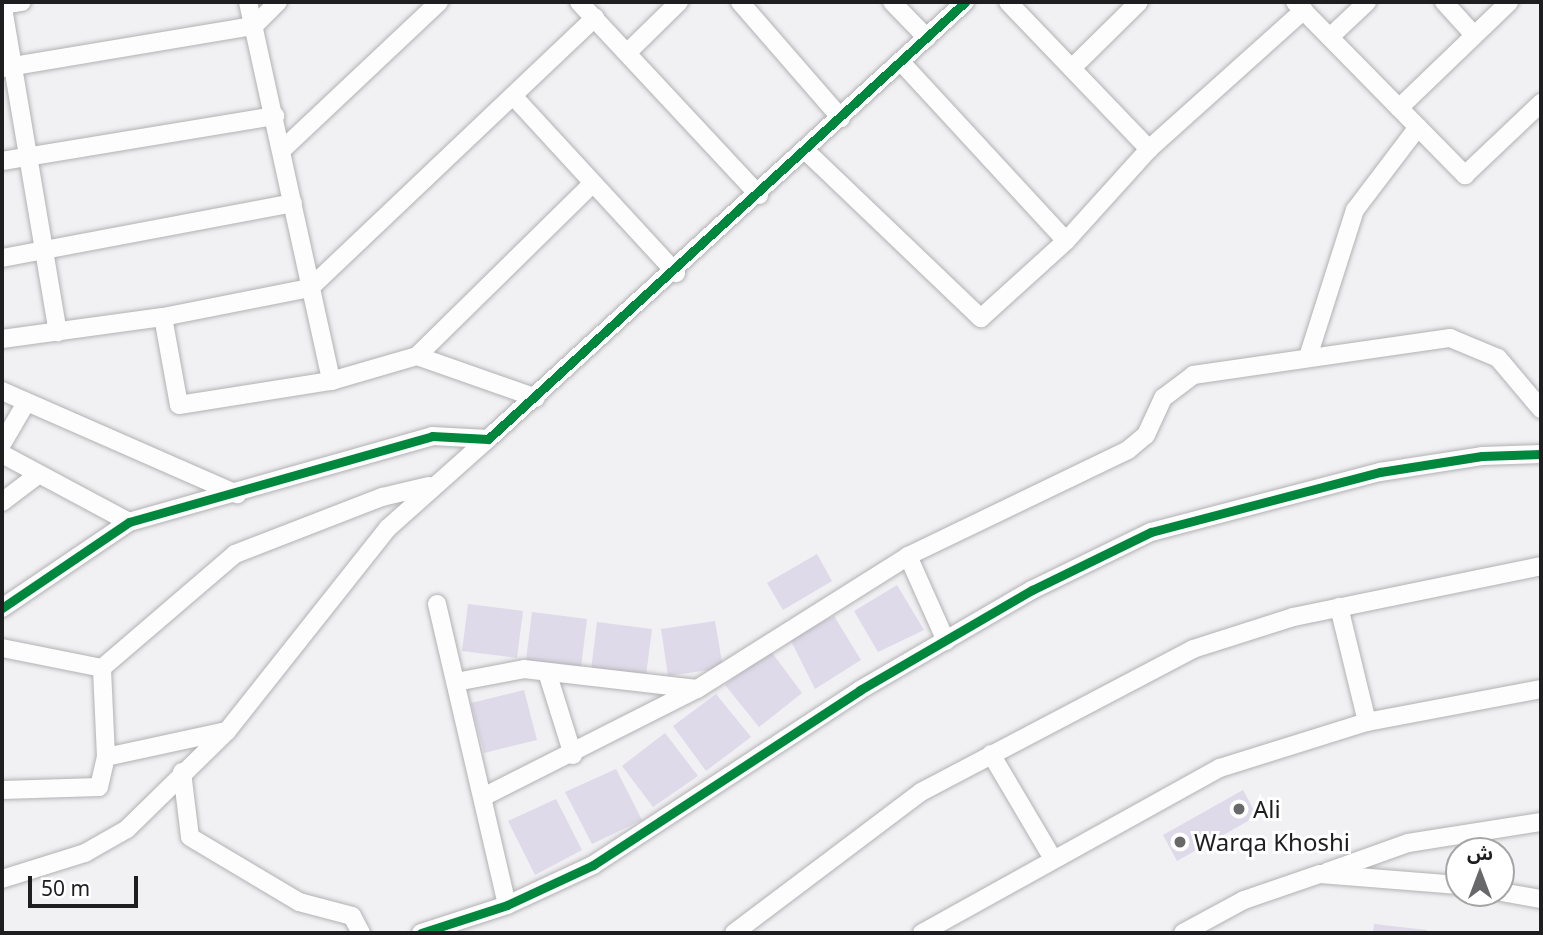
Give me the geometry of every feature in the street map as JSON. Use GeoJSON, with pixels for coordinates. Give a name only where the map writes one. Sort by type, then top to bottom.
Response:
{"type":"FeatureCollection","features":[{"type":"Feature","properties":{"kind":"street"},"geometry":{"type":"LineString","coordinates":[[22,2],[2,4],[8,67],[28,156],[58,332]]}},
{"type":"Feature","properties":{"kind":"street"},"geometry":{"type":"LineString","coordinates":[[248,2],[331,381]]}},
{"type":"Feature","properties":{"kind":"street"},"geometry":{"type":"LineString","coordinates":[[8,67],[254,26],[278,2]]}},
{"type":"Feature","properties":{"kind":"street"},"geometry":{"type":"LineString","coordinates":[[282,150],[439,2]]}},
{"type":"Feature","properties":{"kind":"street"},"geometry":{"type":"LineString","coordinates":[[579,2],[760,195]]}},
{"type":"Feature","properties":{"kind":"street"},"geometry":{"type":"LineString","coordinates":[[627,53],[680,2]]}},
{"type":"Feature","properties":{"kind":"street"},"geometry":{"type":"LineString","coordinates":[[740,2],[841,118]]}},
{"type":"Feature","properties":{"kind":"street"},"geometry":{"type":"LineString","coordinates":[[892,2],[927,38]]}},
{"type":"Feature","properties":{"kind":"street"},"geometry":{"type":"LineString","coordinates":[[2,879],[109,843],[227,731],[388,528],[429,486],[536,398],[676,273],[965,2]]}},
{"type":"Feature","properties":{"kind":"street"},"geometry":{"type":"LineString","coordinates":[[1008,2],[1149,149]]}},
{"type":"Feature","properties":{"kind":"street"},"geometry":{"type":"LineString","coordinates":[[1072,68],[1139,2]]}},
{"type":"Feature","properties":{"kind":"street"},"geometry":{"type":"LineString","coordinates":[[1330,37],[1367,2]]}},
{"type":"Feature","properties":{"kind":"street"},"geometry":{"type":"LineString","coordinates":[[1444,2],[1474,35]]}},
{"type":"Feature","properties":{"kind":"street"},"geometry":{"type":"LineString","coordinates":[[1399,108],[1509,2]]}},
{"type":"Feature","properties":{"kind":"street"},"geometry":{"type":"LineString","coordinates":[[806,151],[981,318],[1066,241],[1149,149],[1300,6],[1465,175],[1541,103]]}},
{"type":"Feature","properties":{"kind":"street"},"geometry":{"type":"LineString","coordinates":[[2,339],[163,317],[310,288],[515,98],[595,18]]}},
{"type":"Feature","properties":{"kind":"street"},"geometry":{"type":"LineString","coordinates":[[901,62],[1066,241]]}},
{"type":"Feature","properties":{"kind":"street"},"geometry":{"type":"LineString","coordinates":[[515,98],[676,273]]}},
{"type":"Feature","properties":{"kind":"street"},"geometry":{"type":"LineString","coordinates":[[2,161],[275,116]]}},
{"type":"Feature","properties":{"kind":"street"},"geometry":{"type":"LineString","coordinates":[[1308,358],[1355,210],[1419,127]]}},
{"type":"Feature","properties":{"kind":"street"},"geometry":{"type":"LineString","coordinates":[[163,317],[179,405],[331,381],[417,356],[592,184]]}},
{"type":"Feature","properties":{"kind":"street"},"geometry":{"type":"LineString","coordinates":[[2,258],[293,203]]}},
{"type":"Feature","properties":{"kind":"street"},"geometry":{"type":"LineString","coordinates":[[483,797],[573,755],[697,689],[908,556],[1128,450],[1146,435],[1163,398],[1193,375],[1463,340],[1498,358],[1541,409]]}},
{"type":"Feature","properties":{"kind":"street"},"geometry":{"type":"LineString","coordinates":[[417,356],[536,398]]}},
{"type":"Feature","properties":{"kind":"street"},"geometry":{"type":"LineString","coordinates":[[2,391],[237,494]]}},
{"type":"Feature","properties":{"kind":"street"},"geometry":{"type":"LineString","coordinates":[[2,444],[26,403]]}},
{"type":"Feature","properties":{"kind":"street"},"geometry":{"type":"LineString","coordinates":[[2,608],[129,522],[237,494],[432,436],[488,439]]}},
{"type":"Feature","properties":{"kind":"street"},"geometry":{"type":"LineString","coordinates":[[2,454],[129,522]]}},
{"type":"Feature","properties":{"kind":"street"},"geometry":{"type":"LineString","coordinates":[[421,933],[507,905],[662,825],[860,690],[1032,590],[1189,520],[1434,461],[1541,454]]}},
{"type":"Feature","properties":{"kind":"street"},"geometry":{"type":"LineString","coordinates":[[2,502],[39,474]]}},
{"type":"Feature","properties":{"kind":"street"},"geometry":{"type":"LineString","coordinates":[[102,668],[234,554],[382,496],[429,486]]}},
{"type":"Feature","properties":{"kind":"street"},"geometry":{"type":"LineString","coordinates":[[908,556],[946,642]]}},
{"type":"Feature","properties":{"kind":"street"},"geometry":{"type":"LineString","coordinates":[[734,933],[921,792],[990,754],[1225,635],[1339,607],[1541,566]]}},
{"type":"Feature","properties":{"kind":"street"},"geometry":{"type":"LineString","coordinates":[[437,604],[507,905]]}},
{"type":"Feature","properties":{"kind":"street"},"geometry":{"type":"LineString","coordinates":[[1339,607],[1367,722]]}},
{"type":"Feature","properties":{"kind":"street"},"geometry":{"type":"LineString","coordinates":[[2,632],[9,648],[102,668]]}},
{"type":"Feature","properties":{"kind":"street"},"geometry":{"type":"LineString","coordinates":[[2,790],[99,787],[106,757],[102,668]]}},
{"type":"Feature","properties":{"kind":"street"},"geometry":{"type":"LineString","coordinates":[[456,682],[524,669],[697,689]]}},
{"type":"Feature","properties":{"kind":"street"},"geometry":{"type":"LineString","coordinates":[[547,672],[573,755]]}},
{"type":"Feature","properties":{"kind":"street"},"geometry":{"type":"LineString","coordinates":[[922,933],[1220,768],[1367,722],[1541,689]]}},
{"type":"Feature","properties":{"kind":"street"},"geometry":{"type":"LineString","coordinates":[[106,757],[227,731]]}},
{"type":"Feature","properties":{"kind":"street"},"geometry":{"type":"LineString","coordinates":[[990,754],[1052,859]]}},
{"type":"Feature","properties":{"kind":"street"},"geometry":{"type":"LineString","coordinates":[[182,772],[190,837],[299,902],[352,916],[361,933]]}},
{"type":"Feature","properties":{"kind":"street"},"geometry":{"type":"LineString","coordinates":[[1183,933],[1244,900],[1408,843],[1541,822]]}},
{"type":"Feature","properties":{"kind":"street"},"geometry":{"type":"LineString","coordinates":[[1321,874],[1445,884]]}},
{"type":"Feature","properties":{"kind":"street"},"geometry":{"type":"LineString","coordinates":[[1515,894],[1541,898]]}},
{"type":"Feature","properties":{"kind":"building"},"geometry":{"type":"Polygon","coordinates":[[[817,554],[832,581],[783,610],[767,583],[817,554]]]}},
{"type":"Feature","properties":{"kind":"building"},"geometry":{"type":"Polygon","coordinates":[[[897,585],[924,630],[878,652],[854,611],[897,585]]]}},
{"type":"Feature","properties":{"kind":"building"},"geometry":{"type":"Polygon","coordinates":[[[468,604],[523,611],[517,658],[462,651],[468,604]]]}},
{"type":"Feature","properties":{"kind":"building"},"geometry":{"type":"Polygon","coordinates":[[[532,612],[587,619],[581,667],[526,660],[532,612]]]}},
{"type":"Feature","properties":{"kind":"building"},"geometry":{"type":"Polygon","coordinates":[[[834,616],[861,660],[815,689],[790,639],[834,616]]]}},
{"type":"Feature","properties":{"kind":"building"},"geometry":{"type":"Polygon","coordinates":[[[715,621],[723,668],[668,676],[661,629],[715,621]]]}},
{"type":"Feature","properties":{"kind":"building"},"geometry":{"type":"Polygon","coordinates":[[[597,622],[652,629],[646,676],[591,670],[597,622]]]}},
{"type":"Feature","properties":{"kind":"building"},"geometry":{"type":"Polygon","coordinates":[[[770,650],[802,693],[759,727],[725,685],[770,650]]]}},
{"type":"Feature","properties":{"kind":"building"},"geometry":{"type":"Polygon","coordinates":[[[524,690],[537,740],[484,753],[471,703],[524,690]]]}},
{"type":"Feature","properties":{"kind":"building"},"geometry":{"type":"Polygon","coordinates":[[[716,694],[751,737],[706,771],[673,726],[716,694]]]}},
{"type":"Feature","properties":{"kind":"building"},"geometry":{"type":"Polygon","coordinates":[[[665,733],[698,776],[653,807],[622,766],[665,733]]]}},
{"type":"Feature","properties":{"kind":"building"},"geometry":{"type":"Polygon","coordinates":[[[616,769],[642,820],[592,844],[565,792],[616,769]]]}},
{"type":"Feature","properties":{"kind":"building"},"geometry":{"type":"Polygon","coordinates":[[[1243,790],[1257,816],[1177,861],[1163,835],[1243,790]]]}},
{"type":"Feature","properties":{"kind":"building"},"geometry":{"type":"Polygon","coordinates":[[[556,799],[582,850],[535,875],[508,821],[556,799]]]}},
{"type":"Feature","properties":{"kind":"building"},"geometry":{"type":"Polygon","coordinates":[[[1374,924],[1427,930],[1427,933],[1373,933],[1374,924]]]}},
{"type":"Feature","properties":{"kind":"cycle path"},"geometry":{"type":"LineString","coordinates":[[2,608],[129,522],[432,436],[488,439],[965,2]]}},
{"type":"Feature","properties":{"kind":"cycle path"},"geometry":{"type":"LineString","coordinates":[[421,933],[507,905],[593,865],[860,690],[1032,590],[1151,532],[1380,472],[1482,456],[1541,454]]}},
{"type":"Feature","properties":{"kind":"place","name":"Ali"},"geometry":{"type":"Point","coordinates":[1239,809]}},
{"type":"Feature","properties":{"kind":"place","name":"Warqa Khoshi"},"geometry":{"type":"Point","coordinates":[1180,842]}}]}
